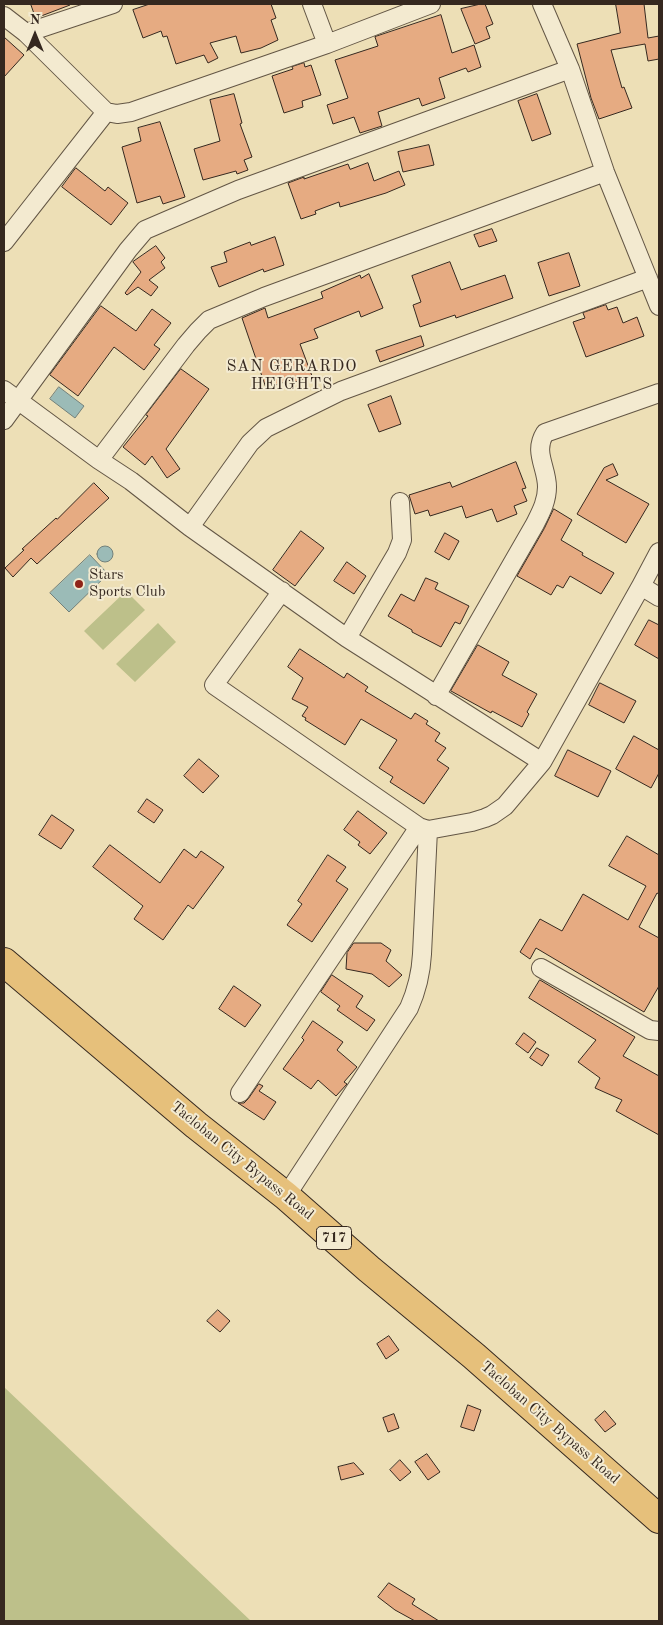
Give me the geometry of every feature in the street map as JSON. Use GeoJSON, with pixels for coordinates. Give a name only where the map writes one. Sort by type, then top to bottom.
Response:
{"type":"FeatureCollection","features":[{"type":"Feature","properties":{"kind":"highway","name":"Tacloban City Bypass Road"},"geometry":{"type":"LineString","coordinates":[[4,962],[196,1125],[286,1196],[369,1269],[474,1356],[659,1519]]}},
{"type":"Feature","properties":{"kind":"street"},"geometry":{"type":"LineString","coordinates":[[26,33],[114,4]]}},
{"type":"Feature","properties":{"kind":"street"},"geometry":{"type":"LineString","coordinates":[[312,4],[327,44]]}},
{"type":"Feature","properties":{"kind":"street"},"geometry":{"type":"LineString","coordinates":[[4,16],[26,33],[106,112],[117,114],[131,112],[327,44],[431,4]]}},
{"type":"Feature","properties":{"kind":"street"},"geometry":{"type":"LineString","coordinates":[[542,4],[570,68],[605,172],[659,306]]}},
{"type":"Feature","properties":{"kind":"street"},"geometry":{"type":"LineString","coordinates":[[4,420],[128,250],[145,230],[238,190],[570,68]]}},
{"type":"Feature","properties":{"kind":"street"},"geometry":{"type":"LineString","coordinates":[[4,242],[106,112]]}},
{"type":"Feature","properties":{"kind":"street"},"geometry":{"type":"LineString","coordinates":[[100,460],[186,346],[209,320],[264,297],[605,172]]}},
{"type":"Feature","properties":{"kind":"street"},"geometry":{"type":"LineString","coordinates":[[190,527],[250,443],[266,428],[342,391],[648,278]]}},
{"type":"Feature","properties":{"kind":"street"},"geometry":{"type":"LineString","coordinates":[[4,390],[131,481],[190,527],[347,638],[542,762]]}},
{"type":"Feature","properties":{"kind":"street"},"geometry":{"type":"LineString","coordinates":[[436,696],[546,502],[547,485],[539,448],[545,433],[659,394]]}},
{"type":"Feature","properties":{"kind":"street"},"geometry":{"type":"LineString","coordinates":[[347,638],[397,553],[402,540],[400,502]]}},
{"type":"Feature","properties":{"kind":"street"},"geometry":{"type":"LineString","coordinates":[[282,591],[214,685],[424,828],[472,822],[485,818],[505,806],[542,762],[659,552]]}},
{"type":"Feature","properties":{"kind":"street"},"geometry":{"type":"LineString","coordinates":[[641,586],[659,597]]}},
{"type":"Feature","properties":{"kind":"street"},"geometry":{"type":"LineString","coordinates":[[240,1093],[424,828]]}},
{"type":"Feature","properties":{"kind":"street"},"geometry":{"type":"LineString","coordinates":[[286,1196],[409,1008],[417,990],[421,973],[422,954],[424,828]]}},
{"type":"Feature","properties":{"kind":"street"},"geometry":{"type":"LineString","coordinates":[[541,968],[650,1030],[659,1031]]}},
{"type":"Feature","properties":{"kind":"green space"},"geometry":{"type":"Polygon","coordinates":[[[126,591],[145,610],[103,650],[84,631],[126,591]]]}},
{"type":"Feature","properties":{"kind":"green space"},"geometry":{"type":"Polygon","coordinates":[[[158,623],[176,642],[135,682],[116,664],[158,623]]]}},
{"type":"Feature","properties":{"kind":"green space"},"geometry":{"type":"Polygon","coordinates":[[[4,1387],[251,1621],[4,1621],[4,1387]]]}},
{"type":"Feature","properties":{"kind":"water"},"geometry":{"type":"Polygon","coordinates":[[[59,387],[84,406],[75,418],[50,399],[59,387]]]}},
{"type":"Feature","properties":{"kind":"water"},"geometry":{"type":"Polygon","coordinates":[[[105,546],[111,548],[113,554],[111,560],[105,562],[99,560],[97,554],[99,548],[105,546]]]}},
{"type":"Feature","properties":{"kind":"water","name":"Stars Sports Club"},"geometry":{"type":"Polygon","coordinates":[[[90,555],[108,574],[69,612],[50,593],[90,555]]]}},
{"type":"Feature","properties":{"kind":"building"},"geometry":{"type":"Polygon","coordinates":[[[31,4],[70,4],[70,5],[36,18],[31,4]]]}},
{"type":"Feature","properties":{"kind":"building"},"geometry":{"type":"Polygon","coordinates":[[[150,4],[271,4],[276,18],[271,20],[278,40],[261,48],[241,53],[236,36],[210,43],[218,58],[208,63],[204,55],[176,64],[167,36],[163,37],[161,31],[143,38],[133,10],[150,4]]]}},
{"type":"Feature","properties":{"kind":"building"},"geometry":{"type":"Polygon","coordinates":[[[485,4],[493,24],[486,27],[490,38],[475,44],[461,9],[485,4]]]}},
{"type":"Feature","properties":{"kind":"building"},"geometry":{"type":"Polygon","coordinates":[[[616,4],[644,4],[648,38],[659,36],[659,59],[648,61],[645,44],[611,50],[622,88],[624,87],[632,108],[599,119],[591,98],[577,44],[620,33],[616,4]]]}},
{"type":"Feature","properties":{"kind":"building"},"geometry":{"type":"Polygon","coordinates":[[[441,15],[452,53],[474,45],[481,67],[468,72],[466,68],[439,78],[445,98],[422,106],[419,98],[378,112],[382,126],[360,133],[354,117],[333,124],[327,105],[348,98],[335,60],[378,46],[375,37],[441,15]]]}},
{"type":"Feature","properties":{"kind":"building"},"geometry":{"type":"Polygon","coordinates":[[[4,37],[24,55],[4,77],[4,37]]]}},
{"type":"Feature","properties":{"kind":"building"},"geometry":{"type":"Polygon","coordinates":[[[304,63],[305,67],[311,65],[321,95],[302,101],[303,107],[284,113],[272,76],[304,63]]]}},
{"type":"Feature","properties":{"kind":"building"},"geometry":{"type":"Polygon","coordinates":[[[234,94],[242,123],[240,124],[252,157],[244,160],[248,170],[237,174],[236,171],[203,180],[194,149],[220,141],[210,100],[234,94]]]}},
{"type":"Feature","properties":{"kind":"building"},"geometry":{"type":"Polygon","coordinates":[[[537,94],[551,134],[532,141],[518,101],[537,94]]]}},
{"type":"Feature","properties":{"kind":"building"},"geometry":{"type":"Polygon","coordinates":[[[160,122],[185,197],[163,204],[160,196],[137,203],[122,147],[141,141],[138,128],[160,122]]]}},
{"type":"Feature","properties":{"kind":"building"},"geometry":{"type":"Polygon","coordinates":[[[429,145],[434,165],[403,172],[398,152],[429,145]]]}},
{"type":"Feature","properties":{"kind":"building"},"geometry":{"type":"Polygon","coordinates":[[[368,163],[374,181],[399,171],[405,185],[340,207],[339,202],[315,211],[316,214],[301,219],[288,183],[348,164],[350,169],[368,163]]]}},
{"type":"Feature","properties":{"kind":"building"},"geometry":{"type":"Polygon","coordinates":[[[76,168],[105,191],[108,187],[128,203],[111,225],[62,187],[76,168]]]}},
{"type":"Feature","properties":{"kind":"building"},"geometry":{"type":"Polygon","coordinates":[[[492,229],[497,241],[479,247],[474,235],[492,229]]]}},
{"type":"Feature","properties":{"kind":"building"},"geometry":{"type":"Polygon","coordinates":[[[275,237],[284,265],[264,272],[263,269],[219,287],[211,267],[227,262],[224,252],[250,242],[251,245],[275,237]]]}},
{"type":"Feature","properties":{"kind":"building"},"geometry":{"type":"Polygon","coordinates":[[[156,246],[165,258],[161,262],[165,268],[149,280],[158,287],[151,296],[138,287],[127,295],[125,293],[141,272],[133,262],[156,246]]]}},
{"type":"Feature","properties":{"kind":"building"},"geometry":{"type":"Polygon","coordinates":[[[569,253],[580,286],[549,296],[538,263],[569,253]]]}},
{"type":"Feature","properties":{"kind":"building"},"geometry":{"type":"Polygon","coordinates":[[[450,262],[461,290],[505,275],[513,298],[456,318],[455,315],[420,327],[413,305],[421,302],[412,276],[450,262]]]}},
{"type":"Feature","properties":{"kind":"building"},"geometry":{"type":"Polygon","coordinates":[[[369,274],[383,308],[361,317],[359,311],[314,329],[318,338],[300,344],[312,376],[295,382],[294,379],[266,388],[242,318],[265,308],[268,318],[323,298],[321,292],[360,275],[361,278],[369,274]]]}},
{"type":"Feature","properties":{"kind":"building"},"geometry":{"type":"Polygon","coordinates":[[[606,305],[608,310],[617,307],[623,323],[637,317],[644,336],[586,357],[573,322],[585,318],[583,313],[606,305]]]}},
{"type":"Feature","properties":{"kind":"building"},"geometry":{"type":"Polygon","coordinates":[[[101,306],[136,331],[152,309],[171,323],[154,345],[160,349],[144,370],[114,347],[78,396],[50,375],[101,306]]]}},
{"type":"Feature","properties":{"kind":"building"},"geometry":{"type":"Polygon","coordinates":[[[421,336],[424,346],[380,362],[376,351],[421,336]]]}},
{"type":"Feature","properties":{"kind":"building"},"geometry":{"type":"Polygon","coordinates":[[[181,369],[209,389],[166,449],[180,469],[167,478],[152,456],[145,465],[123,447],[148,416],[146,415],[181,369]]]}},
{"type":"Feature","properties":{"kind":"building"},"geometry":{"type":"Polygon","coordinates":[[[391,396],[401,424],[379,432],[368,405],[391,396]]]}},
{"type":"Feature","properties":{"kind":"building"},"geometry":{"type":"Polygon","coordinates":[[[516,462],[526,488],[522,489],[527,501],[514,506],[517,514],[497,522],[492,509],[466,518],[462,506],[430,516],[428,510],[415,514],[409,495],[450,482],[452,487],[516,462]]]}},
{"type":"Feature","properties":{"kind":"building"},"geometry":{"type":"Polygon","coordinates":[[[613,464],[618,475],[606,480],[649,504],[626,543],[577,514],[604,468],[613,464]]]}},
{"type":"Feature","properties":{"kind":"building"},"geometry":{"type":"Polygon","coordinates":[[[94,483],[109,498],[37,564],[31,558],[13,577],[5,568],[24,550],[22,549],[57,519],[94,483]]]}},
{"type":"Feature","properties":{"kind":"building"},"geometry":{"type":"Polygon","coordinates":[[[554,509],[572,520],[561,540],[583,553],[582,555],[614,573],[601,594],[570,576],[563,588],[557,585],[551,595],[517,576],[554,509]]]}},
{"type":"Feature","properties":{"kind":"building"},"geometry":{"type":"Polygon","coordinates":[[[301,531],[324,548],[295,586],[273,570],[301,531]]]}},
{"type":"Feature","properties":{"kind":"building"},"geometry":{"type":"Polygon","coordinates":[[[445,533],[459,541],[449,560],[435,552],[445,533]]]}},
{"type":"Feature","properties":{"kind":"building"},"geometry":{"type":"Polygon","coordinates":[[[347,562],[366,576],[354,594],[334,581],[347,562]]]}},
{"type":"Feature","properties":{"kind":"building"},"geometry":{"type":"Polygon","coordinates":[[[426,578],[438,583],[435,589],[469,606],[460,624],[455,622],[441,647],[412,632],[412,630],[388,616],[401,594],[414,601],[426,578]]]}},
{"type":"Feature","properties":{"kind":"building"},"geometry":{"type":"Polygon","coordinates":[[[649,620],[659,625],[659,659],[635,645],[649,620]]]}},
{"type":"Feature","properties":{"kind":"building"},"geometry":{"type":"Polygon","coordinates":[[[478,645],[509,662],[502,675],[537,694],[527,712],[529,714],[522,727],[492,711],[491,713],[451,691],[478,645]]]}},
{"type":"Feature","properties":{"kind":"building"},"geometry":{"type":"Polygon","coordinates":[[[300,649],[344,678],[347,673],[368,687],[365,691],[411,719],[415,713],[428,721],[426,724],[440,733],[435,741],[446,748],[437,760],[449,768],[424,804],[390,782],[393,777],[379,768],[397,740],[361,719],[345,745],[305,720],[306,718],[302,716],[308,707],[292,699],[303,678],[288,667],[300,649]]]}},
{"type":"Feature","properties":{"kind":"building"},"geometry":{"type":"Polygon","coordinates":[[[600,683],[636,701],[624,723],[589,705],[600,683]]]}},
{"type":"Feature","properties":{"kind":"building"},"geometry":{"type":"Polygon","coordinates":[[[634,736],[659,750],[659,773],[651,788],[616,769],[634,736]]]}},
{"type":"Feature","properties":{"kind":"building"},"geometry":{"type":"Polygon","coordinates":[[[568,750],[611,771],[598,797],[555,776],[568,750]]]}},
{"type":"Feature","properties":{"kind":"building"},"geometry":{"type":"Polygon","coordinates":[[[199,759],[219,776],[203,793],[184,776],[199,759]]]}},
{"type":"Feature","properties":{"kind":"building"},"geometry":{"type":"Polygon","coordinates":[[[147,799],[163,810],[154,823],[138,812],[147,799]]]}},
{"type":"Feature","properties":{"kind":"building"},"geometry":{"type":"Polygon","coordinates":[[[358,811],[387,833],[370,854],[358,845],[360,842],[344,830],[358,811]]]}},
{"type":"Feature","properties":{"kind":"building"},"geometry":{"type":"Polygon","coordinates":[[[52,815],[74,830],[61,849],[39,835],[52,815]]]}},
{"type":"Feature","properties":{"kind":"building"},"geometry":{"type":"Polygon","coordinates":[[[627,836],[659,855],[659,894],[657,893],[639,927],[659,938],[659,986],[644,1012],[536,948],[530,959],[520,952],[540,919],[562,931],[583,894],[628,920],[646,886],[609,866],[627,836]]]}},
{"type":"Feature","properties":{"kind":"building"},"geometry":{"type":"Polygon","coordinates":[[[110,845],[160,883],[184,849],[196,858],[201,851],[224,867],[193,909],[188,905],[163,940],[134,919],[143,906],[93,867],[110,845]]]}},
{"type":"Feature","properties":{"kind":"building"},"geometry":{"type":"Polygon","coordinates":[[[328,855],[346,867],[336,881],[348,889],[312,942],[287,925],[302,904],[298,901],[328,855]]]}},
{"type":"Feature","properties":{"kind":"building"},"geometry":{"type":"Polygon","coordinates":[[[354,943],[381,943],[391,950],[386,961],[402,975],[389,987],[372,974],[346,969],[347,953],[354,943]]]}},
{"type":"Feature","properties":{"kind":"building"},"geometry":{"type":"Polygon","coordinates":[[[332,975],[363,996],[356,1007],[375,1020],[367,1031],[337,1010],[340,1006],[321,992],[332,975]]]}},
{"type":"Feature","properties":{"kind":"building"},"geometry":{"type":"Polygon","coordinates":[[[540,980],[635,1037],[623,1056],[659,1076],[659,1135],[616,1111],[622,1100],[595,1088],[600,1078],[578,1062],[596,1040],[529,998],[540,980]]]}},
{"type":"Feature","properties":{"kind":"building"},"geometry":{"type":"Polygon","coordinates":[[[234,986],[261,1005],[245,1027],[219,1009],[234,986]]]}},
{"type":"Feature","properties":{"kind":"building"},"geometry":{"type":"Polygon","coordinates":[[[313,1021],[343,1042],[337,1050],[357,1067],[344,1082],[347,1084],[336,1096],[318,1080],[311,1089],[283,1069],[304,1040],[302,1038],[313,1021]]]}},
{"type":"Feature","properties":{"kind":"building"},"geometry":{"type":"Polygon","coordinates":[[[524,1033],[536,1042],[528,1053],[516,1044],[524,1033]]]}},
{"type":"Feature","properties":{"kind":"building"},"geometry":{"type":"Polygon","coordinates":[[[537,1048],[549,1055],[542,1066],[530,1058],[537,1048]]]}},
{"type":"Feature","properties":{"kind":"building"},"geometry":{"type":"Polygon","coordinates":[[[259,1084],[263,1086],[259,1091],[276,1102],[264,1120],[238,1103],[244,1103],[259,1084]]]}},
{"type":"Feature","properties":{"kind":"building"},"geometry":{"type":"Polygon","coordinates":[[[218,1310],[230,1321],[220,1332],[207,1321],[218,1310]]]}},
{"type":"Feature","properties":{"kind":"building"},"geometry":{"type":"Polygon","coordinates":[[[389,1336],[399,1350],[386,1359],[377,1344],[389,1336]]]}},
{"type":"Feature","properties":{"kind":"building"},"geometry":{"type":"Polygon","coordinates":[[[468,1405],[481,1410],[474,1431],[461,1427],[468,1405]]]}},
{"type":"Feature","properties":{"kind":"building"},"geometry":{"type":"Polygon","coordinates":[[[605,1411],[616,1424],[605,1432],[595,1420],[605,1411]]]}},
{"type":"Feature","properties":{"kind":"building"},"geometry":{"type":"Polygon","coordinates":[[[394,1414],[399,1428],[388,1432],[383,1418],[394,1414]]]}},
{"type":"Feature","properties":{"kind":"building"},"geometry":{"type":"Polygon","coordinates":[[[427,1454],[440,1472],[428,1480],[415,1462],[427,1454]]]}},
{"type":"Feature","properties":{"kind":"building"},"geometry":{"type":"Polygon","coordinates":[[[400,1460],[411,1472],[400,1481],[390,1470],[400,1460]]]}},
{"type":"Feature","properties":{"kind":"building"},"geometry":{"type":"Polygon","coordinates":[[[354,1463],[364,1474],[341,1480],[338,1467],[354,1463]]]}},
{"type":"Feature","properties":{"kind":"building"},"geometry":{"type":"Polygon","coordinates":[[[389,1583],[415,1599],[412,1604],[439,1621],[415,1621],[395,1610],[378,1597],[389,1583]]]}},
{"type":"Feature","properties":{"kind":"place","name":"Stars Sports Club"},"geometry":{"type":"Point","coordinates":[79,584]}},
{"type":"Feature","properties":{"kind":"district","name":"SAN GERARDO HEIGHTS"},"geometry":{"type":"Point","coordinates":[292,376]}}]}
